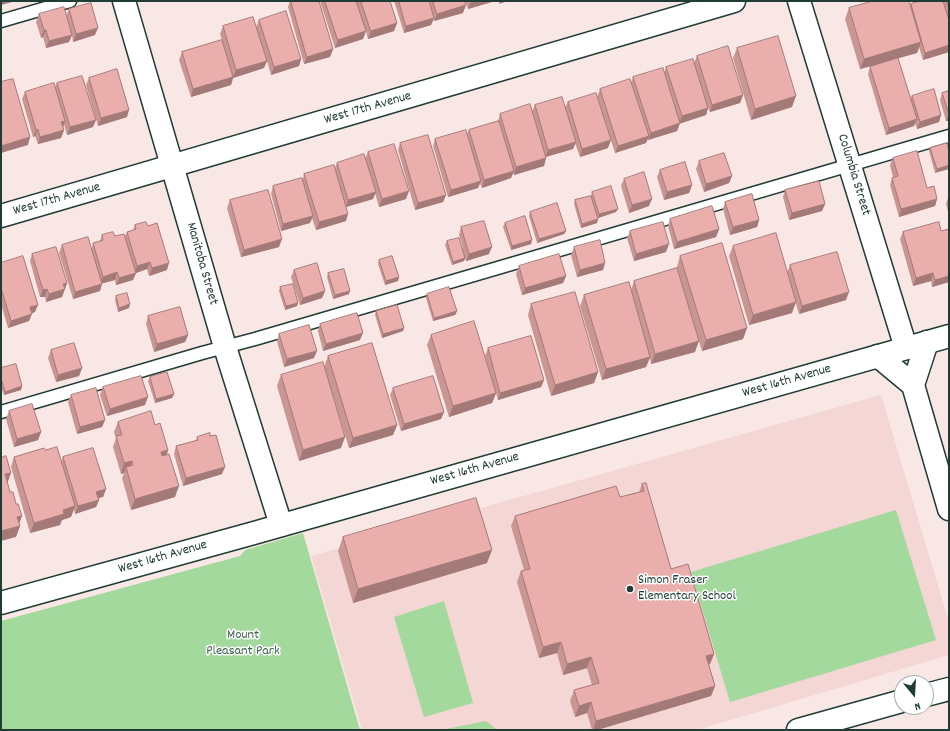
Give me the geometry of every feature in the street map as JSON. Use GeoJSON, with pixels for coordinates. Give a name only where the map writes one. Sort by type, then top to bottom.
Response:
{"type":"FeatureCollection","features":[{"type":"Feature","properties":{"kind":"street","name":"Manitoba Street"},"geometry":{"type":"LineString","coordinates":[[124,1],[172,167],[281,525]]}},
{"type":"Feature","properties":{"kind":"street","name":"West 17th Avenue"},"geometry":{"type":"LineString","coordinates":[[1,216],[734,1]]}},
{"type":"Feature","properties":{"kind":"street","name":"Columbia Street"},"geometry":{"type":"LineString","coordinates":[[799,1],[906,348]]}},
{"type":"Feature","properties":{"kind":"street","name":"West 16th Avenue"},"geometry":{"type":"LineString","coordinates":[[1,603],[949,336]]}},
{"type":"Feature","properties":{"kind":"street"},"geometry":{"type":"LineString","coordinates":[[913,385],[927,342]]}},
{"type":"Feature","properties":{"kind":"street"},"geometry":{"type":"LineString","coordinates":[[878,356],[913,385],[949,509]]}},
{"type":"Feature","properties":{"kind":"street"},"geometry":{"type":"LineString","coordinates":[[934,693],[949,689]]}},
{"type":"Feature","properties":{"kind":"street"},"geometry":{"type":"LineString","coordinates":[[798,730],[894,704]]}},
{"type":"Feature","properties":{"kind":"lane"},"geometry":{"type":"LineString","coordinates":[[1,21],[70,1]]}},
{"type":"Feature","properties":{"kind":"lane"},"geometry":{"type":"LineString","coordinates":[[1,412],[949,136]]}},
{"type":"Feature","properties":{"kind":"shaded area","name":"Simon Fraser Elementary School"},"geometry":{"type":"Polygon","coordinates":[[[881,395],[949,622],[949,655],[697,730],[362,730],[311,556],[881,395]]]}},
{"type":"Feature","properties":{"kind":"green space"},"geometry":{"type":"Polygon","coordinates":[[[896,510],[936,640],[730,702],[691,572],[896,510]]]}},
{"type":"Feature","properties":{"kind":"green space","name":"Mount Pleasant Park"},"geometry":{"type":"Polygon","coordinates":[[[303,533],[360,730],[1,730],[1,621],[240,556],[245,550],[303,533]]]}},
{"type":"Feature","properties":{"kind":"green space"},"geometry":{"type":"Polygon","coordinates":[[[444,601],[473,703],[424,717],[394,617],[444,601]]]}},
{"type":"Feature","properties":{"kind":"green space"},"geometry":{"type":"Polygon","coordinates":[[[486,721],[497,730],[441,730],[486,721]]]}},
{"type":"Feature","properties":{"kind":"building"},"geometry":{"type":"Polygon","coordinates":[[[291,1],[319,1],[333,49],[307,57],[291,1]]]}},
{"type":"Feature","properties":{"kind":"building"},"geometry":{"type":"Polygon","coordinates":[[[325,1],[356,1],[366,31],[338,40],[325,1]]]}},
{"type":"Feature","properties":{"kind":"building"},"geometry":{"type":"Polygon","coordinates":[[[361,1],[390,1],[397,23],[371,31],[361,1]]]}},
{"type":"Feature","properties":{"kind":"building"},"geometry":{"type":"Polygon","coordinates":[[[399,1],[429,1],[434,18],[406,26],[399,1]]]}},
{"type":"Feature","properties":{"kind":"building"},"geometry":{"type":"Polygon","coordinates":[[[433,1],[464,1],[466,5],[437,14],[433,1]]]}},
{"type":"Feature","properties":{"kind":"building"},"geometry":{"type":"Polygon","coordinates":[[[873,1],[909,1],[921,42],[864,59],[849,8],[873,1]]]}},
{"type":"Feature","properties":{"kind":"building"},"geometry":{"type":"Polygon","coordinates":[[[920,1],[943,1],[949,20],[949,45],[925,53],[911,4],[920,1]]]}},
{"type":"Feature","properties":{"kind":"building"},"geometry":{"type":"Polygon","coordinates":[[[91,3],[98,28],[76,34],[69,9],[91,3]]]}},
{"type":"Feature","properties":{"kind":"building"},"geometry":{"type":"Polygon","coordinates":[[[64,7],[72,35],[49,41],[39,14],[64,7]]]}},
{"type":"Feature","properties":{"kind":"building"},"geometry":{"type":"Polygon","coordinates":[[[286,11],[301,59],[274,67],[259,20],[286,11]]]}},
{"type":"Feature","properties":{"kind":"building"},"geometry":{"type":"Polygon","coordinates":[[[253,17],[267,61],[236,70],[223,26],[253,17]]]}},
{"type":"Feature","properties":{"kind":"building"},"geometry":{"type":"Polygon","coordinates":[[[778,36],[796,96],[755,109],[737,48],[778,36]]]}},
{"type":"Feature","properties":{"kind":"building"},"geometry":{"type":"Polygon","coordinates":[[[222,40],[233,77],[193,89],[182,52],[222,40]]]}},
{"type":"Feature","properties":{"kind":"building"},"geometry":{"type":"Polygon","coordinates":[[[728,46],[743,95],[712,105],[697,56],[728,46]]]}},
{"type":"Feature","properties":{"kind":"building"},"geometry":{"type":"Polygon","coordinates":[[[898,58],[917,119],[889,128],[870,67],[898,58]]]}},
{"type":"Feature","properties":{"kind":"building"},"geometry":{"type":"Polygon","coordinates":[[[693,59],[708,108],[682,116],[666,67],[693,59]]]}},
{"type":"Feature","properties":{"kind":"building"},"geometry":{"type":"Polygon","coordinates":[[[663,68],[680,123],[651,133],[633,77],[663,68]]]}},
{"type":"Feature","properties":{"kind":"building"},"geometry":{"type":"Polygon","coordinates":[[[117,69],[129,110],[101,118],[89,78],[117,69]]]}},
{"type":"Feature","properties":{"kind":"building"},"geometry":{"type":"Polygon","coordinates":[[[82,76],[96,120],[70,127],[57,83],[82,76]]]}},
{"type":"Feature","properties":{"kind":"building"},"geometry":{"type":"Polygon","coordinates":[[[13,79],[30,137],[1,146],[1,82],[13,79]]]}},
{"type":"Feature","properties":{"kind":"building"},"geometry":{"type":"Polygon","coordinates":[[[630,79],[649,136],[618,146],[600,89],[630,79]]]}},
{"type":"Feature","properties":{"kind":"building"},"geometry":{"type":"Polygon","coordinates":[[[54,83],[65,121],[61,122],[64,130],[40,137],[38,129],[36,130],[25,92],[54,83]]]}},
{"type":"Feature","properties":{"kind":"building"},"geometry":{"type":"Polygon","coordinates":[[[934,89],[941,115],[920,122],[912,96],[934,89]]]}},
{"type":"Feature","properties":{"kind":"building"},"geometry":{"type":"Polygon","coordinates":[[[949,91],[949,114],[942,93],[949,91]]]}},
{"type":"Feature","properties":{"kind":"building"},"geometry":{"type":"Polygon","coordinates":[[[596,93],[611,140],[582,149],[568,102],[596,93]]]}},
{"type":"Feature","properties":{"kind":"building"},"geometry":{"type":"Polygon","coordinates":[[[562,97],[576,142],[548,150],[535,105],[562,97]]]}},
{"type":"Feature","properties":{"kind":"building"},"geometry":{"type":"Polygon","coordinates":[[[530,104],[546,158],[516,167],[500,114],[530,104]]]}},
{"type":"Feature","properties":{"kind":"building"},"geometry":{"type":"Polygon","coordinates":[[[499,121],[514,171],[484,180],[469,130],[499,121]]]}},
{"type":"Feature","properties":{"kind":"building"},"geometry":{"type":"Polygon","coordinates":[[[466,130],[481,181],[451,190],[435,139],[466,130]]]}},
{"type":"Feature","properties":{"kind":"building"},"geometry":{"type":"Polygon","coordinates":[[[428,135],[446,195],[418,203],[400,143],[428,135]]]}},
{"type":"Feature","properties":{"kind":"building"},"geometry":{"type":"Polygon","coordinates":[[[947,143],[949,151],[949,165],[937,169],[930,148],[947,143]]]}},
{"type":"Feature","properties":{"kind":"building"},"geometry":{"type":"Polygon","coordinates":[[[394,144],[409,191],[382,199],[368,152],[394,144]]]}},
{"type":"Feature","properties":{"kind":"building"},"geometry":{"type":"Polygon","coordinates":[[[917,151],[927,188],[934,186],[937,199],[901,209],[892,178],[898,176],[893,158],[917,151]]]}},
{"type":"Feature","properties":{"kind":"building"},"geometry":{"type":"Polygon","coordinates":[[[724,153],[732,176],[706,184],[699,161],[724,153]]]}},
{"type":"Feature","properties":{"kind":"building"},"geometry":{"type":"Polygon","coordinates":[[[364,154],[376,192],[348,200],[337,163],[364,154]]]}},
{"type":"Feature","properties":{"kind":"building"},"geometry":{"type":"Polygon","coordinates":[[[685,162],[692,185],[667,192],[660,170],[685,162]]]}},
{"type":"Feature","properties":{"kind":"building"},"geometry":{"type":"Polygon","coordinates":[[[334,165],[348,214],[319,222],[304,174],[334,165]]]}},
{"type":"Feature","properties":{"kind":"building"},"geometry":{"type":"Polygon","coordinates":[[[644,172],[652,199],[632,205],[624,179],[644,172]]]}},
{"type":"Feature","properties":{"kind":"building"},"geometry":{"type":"Polygon","coordinates":[[[302,178],[313,216],[283,224],[273,186],[302,178]]]}},
{"type":"Feature","properties":{"kind":"building"},"geometry":{"type":"Polygon","coordinates":[[[819,181],[825,204],[792,213],[785,190],[819,181]]]}},
{"type":"Feature","properties":{"kind":"building"},"geometry":{"type":"Polygon","coordinates":[[[611,186],[618,209],[599,214],[592,192],[611,186]]]}},
{"type":"Feature","properties":{"kind":"building"},"geometry":{"type":"Polygon","coordinates":[[[268,190],[282,239],[244,250],[230,200],[268,190]]]}},
{"type":"Feature","properties":{"kind":"building"},"geometry":{"type":"Polygon","coordinates":[[[752,194],[759,220],[733,227],[725,202],[752,194]]]}},
{"type":"Feature","properties":{"kind":"building"},"geometry":{"type":"Polygon","coordinates":[[[591,196],[598,219],[582,224],[575,200],[591,196]]]}},
{"type":"Feature","properties":{"kind":"building"},"geometry":{"type":"Polygon","coordinates":[[[557,203],[566,231],[539,239],[530,212],[557,203]]]}},
{"type":"Feature","properties":{"kind":"building"},"geometry":{"type":"Polygon","coordinates":[[[712,206],[719,229],[677,242],[670,219],[712,206]]]}},
{"type":"Feature","properties":{"kind":"building"},"geometry":{"type":"Polygon","coordinates":[[[525,216],[532,240],[512,246],[505,223],[525,216]]]}},
{"type":"Feature","properties":{"kind":"building"},"geometry":{"type":"Polygon","coordinates":[[[484,221],[492,247],[469,254],[461,227],[484,221]]]}},
{"type":"Feature","properties":{"kind":"building"},"geometry":{"type":"Polygon","coordinates":[[[146,222],[148,226],[157,223],[169,263],[152,268],[150,262],[137,266],[127,232],[136,229],[135,225],[146,222]]]}},
{"type":"Feature","properties":{"kind":"building"},"geometry":{"type":"Polygon","coordinates":[[[663,222],[669,244],[636,254],[630,231],[663,222]]]}},
{"type":"Feature","properties":{"kind":"building"},"geometry":{"type":"Polygon","coordinates":[[[939,222],[941,231],[949,229],[949,276],[935,280],[933,273],[916,278],[903,232],[939,222]]]}},
{"type":"Feature","properties":{"kind":"building"},"geometry":{"type":"Polygon","coordinates":[[[113,232],[115,236],[124,234],[136,273],[119,278],[117,272],[103,277],[93,243],[103,240],[102,235],[113,232]]]}},
{"type":"Feature","properties":{"kind":"building"},"geometry":{"type":"Polygon","coordinates":[[[776,233],[796,302],[753,315],[733,246],[776,233]]]}},
{"type":"Feature","properties":{"kind":"building"},"geometry":{"type":"Polygon","coordinates":[[[88,237],[102,284],[75,292],[62,245],[88,237]]]}},
{"type":"Feature","properties":{"kind":"building"},"geometry":{"type":"Polygon","coordinates":[[[459,238],[465,258],[453,262],[447,241],[459,238]]]}},
{"type":"Feature","properties":{"kind":"building"},"geometry":{"type":"Polygon","coordinates":[[[600,240],[605,263],[580,270],[574,247],[600,240]]]}},
{"type":"Feature","properties":{"kind":"building"},"geometry":{"type":"Polygon","coordinates":[[[722,243],[747,328],[706,340],[680,256],[722,243]]]}},
{"type":"Feature","properties":{"kind":"building"},"geometry":{"type":"Polygon","coordinates":[[[56,247],[67,283],[63,284],[65,289],[49,294],[47,289],[43,290],[32,254],[56,247]]]}},
{"type":"Feature","properties":{"kind":"building"},"geometry":{"type":"Polygon","coordinates":[[[837,252],[849,292],[802,306],[790,265],[837,252]]]}},
{"type":"Feature","properties":{"kind":"building"},"geometry":{"type":"Polygon","coordinates":[[[559,254],[566,276],[525,288],[519,266],[559,254]]]}},
{"type":"Feature","properties":{"kind":"building"},"geometry":{"type":"Polygon","coordinates":[[[23,256],[38,305],[30,307],[32,314],[11,321],[1,288],[1,263],[23,256]]]}},
{"type":"Feature","properties":{"kind":"building"},"geometry":{"type":"Polygon","coordinates":[[[392,256],[399,277],[386,281],[379,260],[392,256]]]}},
{"type":"Feature","properties":{"kind":"building"},"geometry":{"type":"Polygon","coordinates":[[[317,263],[325,291],[303,298],[294,270],[317,263]]]}},
{"type":"Feature","properties":{"kind":"building"},"geometry":{"type":"Polygon","coordinates":[[[677,268],[699,341],[655,354],[634,281],[677,268]]]}},
{"type":"Feature","properties":{"kind":"building"},"geometry":{"type":"Polygon","coordinates":[[[344,269],[350,291],[335,295],[328,273],[344,269]]]}},
{"type":"Feature","properties":{"kind":"building"},"geometry":{"type":"Polygon","coordinates":[[[629,282],[650,357],[606,369],[584,295],[629,282]]]}},
{"type":"Feature","properties":{"kind":"building"},"geometry":{"type":"Polygon","coordinates":[[[293,284],[298,303],[286,306],[280,287],[293,284]]]}},
{"type":"Feature","properties":{"kind":"building"},"geometry":{"type":"Polygon","coordinates":[[[449,287],[457,311],[434,318],[427,294],[449,287]]]}},
{"type":"Feature","properties":{"kind":"building"},"geometry":{"type":"Polygon","coordinates":[[[575,292],[598,372],[555,385],[531,304],[575,292]]]}},
{"type":"Feature","properties":{"kind":"building"},"geometry":{"type":"Polygon","coordinates":[[[127,293],[130,304],[119,308],[116,296],[127,293]]]}},
{"type":"Feature","properties":{"kind":"building"},"geometry":{"type":"Polygon","coordinates":[[[397,305],[404,328],[383,334],[376,311],[397,305]]]}},
{"type":"Feature","properties":{"kind":"building"},"geometry":{"type":"Polygon","coordinates":[[[180,307],[188,335],[157,344],[148,316],[180,307]]]}},
{"type":"Feature","properties":{"kind":"building"},"geometry":{"type":"Polygon","coordinates":[[[357,313],[363,333],[326,344],[320,324],[357,313]]]}},
{"type":"Feature","properties":{"kind":"building"},"geometry":{"type":"Polygon","coordinates":[[[474,321],[496,393],[453,406],[431,335],[474,321]]]}},
{"type":"Feature","properties":{"kind":"building"},"geometry":{"type":"Polygon","coordinates":[[[309,325],[317,351],[287,359],[279,334],[309,325]]]}},
{"type":"Feature","properties":{"kind":"building"},"geometry":{"type":"Polygon","coordinates":[[[531,336],[544,380],[500,393],[488,348],[531,336]]]}},
{"type":"Feature","properties":{"kind":"building"},"geometry":{"type":"Polygon","coordinates":[[[74,343],[82,368],[58,375],[51,350],[74,343]]]}},
{"type":"Feature","properties":{"kind":"building"},"geometry":{"type":"Polygon","coordinates":[[[372,343],[397,425],[353,438],[328,356],[372,343]]]}},
{"type":"Feature","properties":{"kind":"building"},"geometry":{"type":"Polygon","coordinates":[[[323,362],[345,437],[303,450],[281,375],[323,362]]]}},
{"type":"Feature","properties":{"kind":"building"},"geometry":{"type":"Polygon","coordinates":[[[16,364],[22,386],[5,392],[1,378],[1,368],[16,364]]]}},
{"type":"Feature","properties":{"kind":"building"},"geometry":{"type":"Polygon","coordinates":[[[167,372],[174,394],[156,399],[150,377],[167,372]]]}},
{"type":"Feature","properties":{"kind":"building"},"geometry":{"type":"Polygon","coordinates":[[[141,376],[148,397],[110,409],[103,387],[141,376]]]}},
{"type":"Feature","properties":{"kind":"building"},"geometry":{"type":"Polygon","coordinates":[[[433,376],[444,412],[404,424],[393,388],[433,376]]]}},
{"type":"Feature","properties":{"kind":"building"},"geometry":{"type":"Polygon","coordinates":[[[96,388],[105,420],[80,427],[71,395],[96,388]]]}},
{"type":"Feature","properties":{"kind":"building"},"geometry":{"type":"Polygon","coordinates":[[[32,404],[41,432],[17,439],[9,411],[32,404]]]}},
{"type":"Feature","properties":{"kind":"building"},"geometry":{"type":"Polygon","coordinates":[[[151,411],[155,425],[160,423],[168,450],[161,452],[162,456],[169,454],[179,486],[135,499],[126,467],[133,465],[132,461],[124,463],[116,436],[122,435],[118,422],[151,411]]]}},
{"type":"Feature","properties":{"kind":"building"},"geometry":{"type":"Polygon","coordinates":[[[210,433],[210,436],[216,435],[225,467],[186,478],[176,446],[198,440],[197,437],[210,433]]]}},
{"type":"Feature","properties":{"kind":"building"},"geometry":{"type":"Polygon","coordinates":[[[57,447],[75,506],[63,510],[64,514],[34,523],[14,457],[44,448],[45,450],[57,447]]]}},
{"type":"Feature","properties":{"kind":"building"},"geometry":{"type":"Polygon","coordinates":[[[93,448],[106,489],[96,492],[99,500],[78,506],[63,457],[93,448]]]}},
{"type":"Feature","properties":{"kind":"building"},"geometry":{"type":"Polygon","coordinates":[[[6,456],[11,473],[5,474],[10,492],[13,492],[16,504],[18,504],[22,516],[17,517],[20,526],[1,531],[1,458],[6,456]]]}},
{"type":"Feature","properties":{"kind":"building"},"geometry":{"type":"Polygon","coordinates":[[[646,483],[671,569],[688,564],[714,654],[706,656],[715,686],[596,721],[591,702],[579,706],[574,690],[599,683],[591,657],[567,664],[561,642],[543,647],[521,571],[530,569],[515,516],[616,486],[620,497],[644,491],[642,484],[646,483]]]}},
{"type":"Feature","properties":{"kind":"building"},"geometry":{"type":"Polygon","coordinates":[[[476,498],[492,550],[358,589],[343,537],[476,498]]]}},
{"type":"Feature","properties":{"kind":"place","name":"Simon Fraser Elementary School"},"geometry":{"type":"Point","coordinates":[630,589]}}]}
